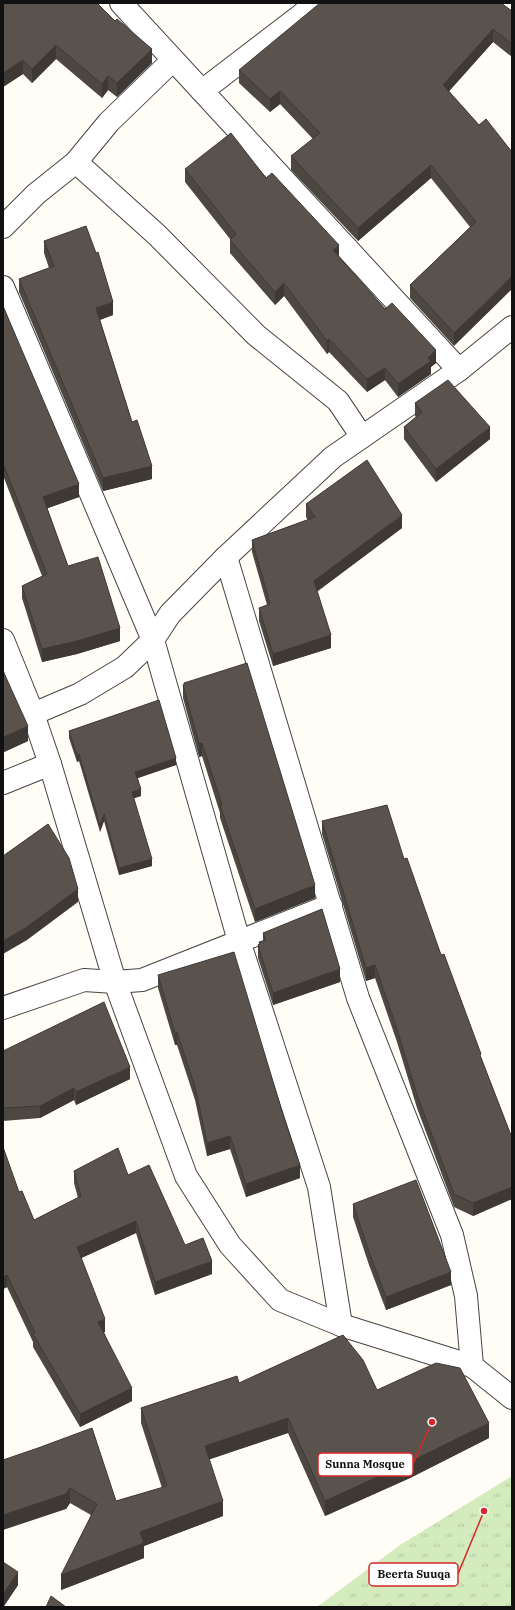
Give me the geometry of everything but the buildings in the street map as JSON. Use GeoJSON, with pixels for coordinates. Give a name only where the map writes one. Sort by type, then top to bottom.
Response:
{"type":"FeatureCollection","features":[{"type":"Feature","properties":{"kind":"street"},"geometry":{"type":"LineString","coordinates":[[121,3],[459,370]]}},
{"type":"Feature","properties":{"kind":"street"},"geometry":{"type":"LineString","coordinates":[[202,91],[315,3]]}},
{"type":"Feature","properties":{"kind":"street"},"geometry":{"type":"LineString","coordinates":[[3,227],[36,194],[76,162],[109,122],[174,60]]}},
{"type":"Feature","properties":{"kind":"street"},"geometry":{"type":"LineString","coordinates":[[76,162],[157,235],[256,335],[338,401],[362,436]]}},
{"type":"Feature","properties":{"kind":"street"},"geometry":{"type":"LineString","coordinates":[[3,287],[153,640],[239,941],[319,1187],[341,1325]]}},
{"type":"Feature","properties":{"kind":"street"},"geometry":{"type":"LineString","coordinates":[[33,714],[80,694],[125,667],[153,640],[170,614],[226,557],[333,457],[459,370],[512,327]]}},
{"type":"Feature","properties":{"kind":"street"},"geometry":{"type":"LineString","coordinates":[[226,557],[358,998],[452,1235],[466,1296],[472,1366]]}},
{"type":"Feature","properties":{"kind":"street"},"geometry":{"type":"LineString","coordinates":[[3,640],[33,714],[50,764],[114,982],[186,1176],[230,1244],[280,1300],[341,1325],[472,1366],[512,1398]]}},
{"type":"Feature","properties":{"kind":"street"},"geometry":{"type":"LineString","coordinates":[[3,783],[50,764]]}},
{"type":"Feature","properties":{"kind":"street"},"geometry":{"type":"LineString","coordinates":[[3,1008],[84,980],[114,982],[142,980],[331,905]]}},
{"type":"Feature","properties":{"kind":"green space"},"geometry":{"type":"Polygon","coordinates":[[[512,1476],[512,1607],[317,1607],[400,1545],[512,1476]]]}},
{"type":"Feature","properties":{"kind":"place","name":"Sunna Mosque"},"geometry":{"type":"Point","coordinates":[432,1422]}},
{"type":"Feature","properties":{"kind":"place","name":"Beerta Suuqa"},"geometry":{"type":"Point","coordinates":[484,1511]}}]}
